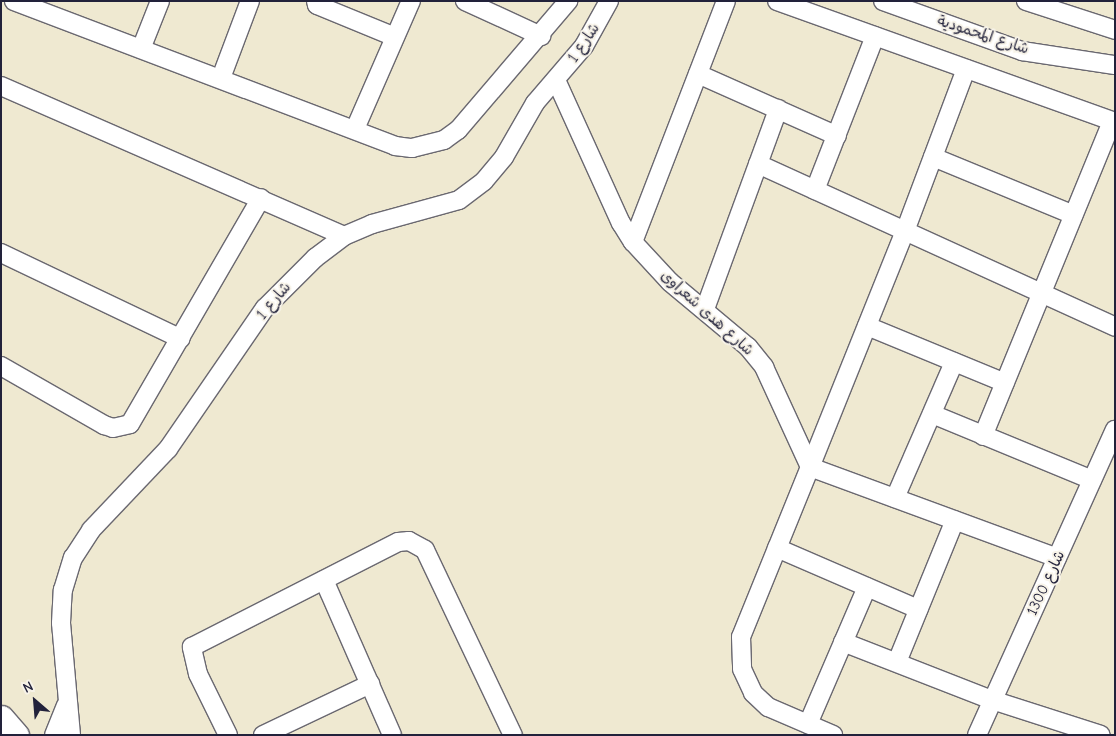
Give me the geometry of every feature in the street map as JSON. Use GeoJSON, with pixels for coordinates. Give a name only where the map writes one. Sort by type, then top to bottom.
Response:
{"type":"FeatureCollection","features":[{"type":"Feature","properties":{"kind":"street"},"geometry":{"type":"LineString","coordinates":[[14,1],[221,78],[395,146],[412,148],[444,140],[458,130],[541,36],[568,1]]}},
{"type":"Feature","properties":{"kind":"street"},"geometry":{"type":"LineString","coordinates":[[141,49],[160,1]]}},
{"type":"Feature","properties":{"kind":"street"},"geometry":{"type":"LineString","coordinates":[[221,78],[250,1]]}},
{"type":"Feature","properties":{"kind":"street"},"geometry":{"type":"LineString","coordinates":[[355,130],[410,1]]}},
{"type":"Feature","properties":{"kind":"street"},"geometry":{"type":"LineString","coordinates":[[465,1],[541,36]]}},
{"type":"Feature","properties":{"kind":"street","name":"شارع 1"},"geometry":{"type":"LineString","coordinates":[[71,735],[61,623],[63,590],[73,558],[91,530],[178,437],[265,308],[316,258],[344,236],[372,224],[459,200],[484,182],[504,157],[535,103],[584,46],[608,1]]}},
{"type":"Feature","properties":{"kind":"street"},"geometry":{"type":"LineString","coordinates":[[633,242],[726,1]]}},
{"type":"Feature","properties":{"kind":"street"},"geometry":{"type":"LineString","coordinates":[[777,1],[1114,121],[983,436]]}},
{"type":"Feature","properties":{"kind":"street","name":"شارع المحمودية"},"geometry":{"type":"LineString","coordinates":[[883,1],[1022,50],[1115,65]]}},
{"type":"Feature","properties":{"kind":"street"},"geometry":{"type":"LineString","coordinates":[[1026,1],[1115,30]]}},
{"type":"Feature","properties":{"kind":"street"},"geometry":{"type":"LineString","coordinates":[[317,3],[395,37]]}},
{"type":"Feature","properties":{"kind":"street"},"geometry":{"type":"LineString","coordinates":[[815,190],[875,36]]}},
{"type":"Feature","properties":{"kind":"street"},"geometry":{"type":"LineString","coordinates":[[833,735],[768,707],[753,693],[742,668],[741,637],[906,231],[966,69]]}},
{"type":"Feature","properties":{"kind":"street"},"geometry":{"type":"LineString","coordinates":[[698,74],[837,136]]}},
{"type":"Feature","properties":{"kind":"street","name":"شارع هدى شعراوى"},"geometry":{"type":"LineString","coordinates":[[556,80],[621,223],[633,242],[670,282],[705,309],[748,347],[764,367],[810,467]]}},
{"type":"Feature","properties":{"kind":"street"},"geometry":{"type":"LineString","coordinates":[[1,86],[261,198],[344,236]]}},
{"type":"Feature","properties":{"kind":"street"},"geometry":{"type":"LineString","coordinates":[[705,309],[778,109]]}},
{"type":"Feature","properties":{"kind":"street"},"geometry":{"type":"LineString","coordinates":[[933,157],[1074,214]]}},
{"type":"Feature","properties":{"kind":"street"},"geometry":{"type":"LineString","coordinates":[[758,164],[1115,327]]}},
{"type":"Feature","properties":{"kind":"street"},"geometry":{"type":"LineString","coordinates":[[1,366],[104,425],[122,428],[136,418],[261,198]]}},
{"type":"Feature","properties":{"kind":"street"},"geometry":{"type":"LineString","coordinates":[[1,253],[181,339]]}},
{"type":"Feature","properties":{"kind":"street"},"geometry":{"type":"LineString","coordinates":[[867,326],[1005,383]]}},
{"type":"Feature","properties":{"kind":"street"},"geometry":{"type":"LineString","coordinates":[[895,498],[954,362]]}},
{"type":"Feature","properties":{"kind":"street"},"geometry":{"type":"LineString","coordinates":[[932,414],[1092,480]]}},
{"type":"Feature","properties":{"kind":"street","name":"شارع 1300"},"geometry":{"type":"LineString","coordinates":[[977,735],[1115,430]]}},
{"type":"Feature","properties":{"kind":"street"},"geometry":{"type":"LineString","coordinates":[[810,467],[1057,558]]}},
{"type":"Feature","properties":{"kind":"street"},"geometry":{"type":"LineString","coordinates":[[897,662],[954,520]]}},
{"type":"Feature","properties":{"kind":"street"},"geometry":{"type":"LineString","coordinates":[[228,735],[198,674],[192,647],[398,542],[419,544],[425,550],[513,735]]}},
{"type":"Feature","properties":{"kind":"street"},"geometry":{"type":"LineString","coordinates":[[777,548],[918,609]]}},
{"type":"Feature","properties":{"kind":"street"},"geometry":{"type":"LineString","coordinates":[[324,580],[392,735]]}},
{"type":"Feature","properties":{"kind":"street"},"geometry":{"type":"LineString","coordinates":[[808,724],[867,587]]}},
{"type":"Feature","properties":{"kind":"street"},"geometry":{"type":"LineString","coordinates":[[844,642],[992,700],[1101,735]]}},
{"type":"Feature","properties":{"kind":"street"},"geometry":{"type":"LineString","coordinates":[[263,735],[370,684]]}},
{"type":"Feature","properties":{"kind":"street","name":"شارع 1"},"geometry":{"type":"LineString","coordinates":[[54,735],[68,698]]}},
{"type":"Feature","properties":{"kind":"street"},"geometry":{"type":"LineString","coordinates":[[1,718],[16,735]]}}]}
